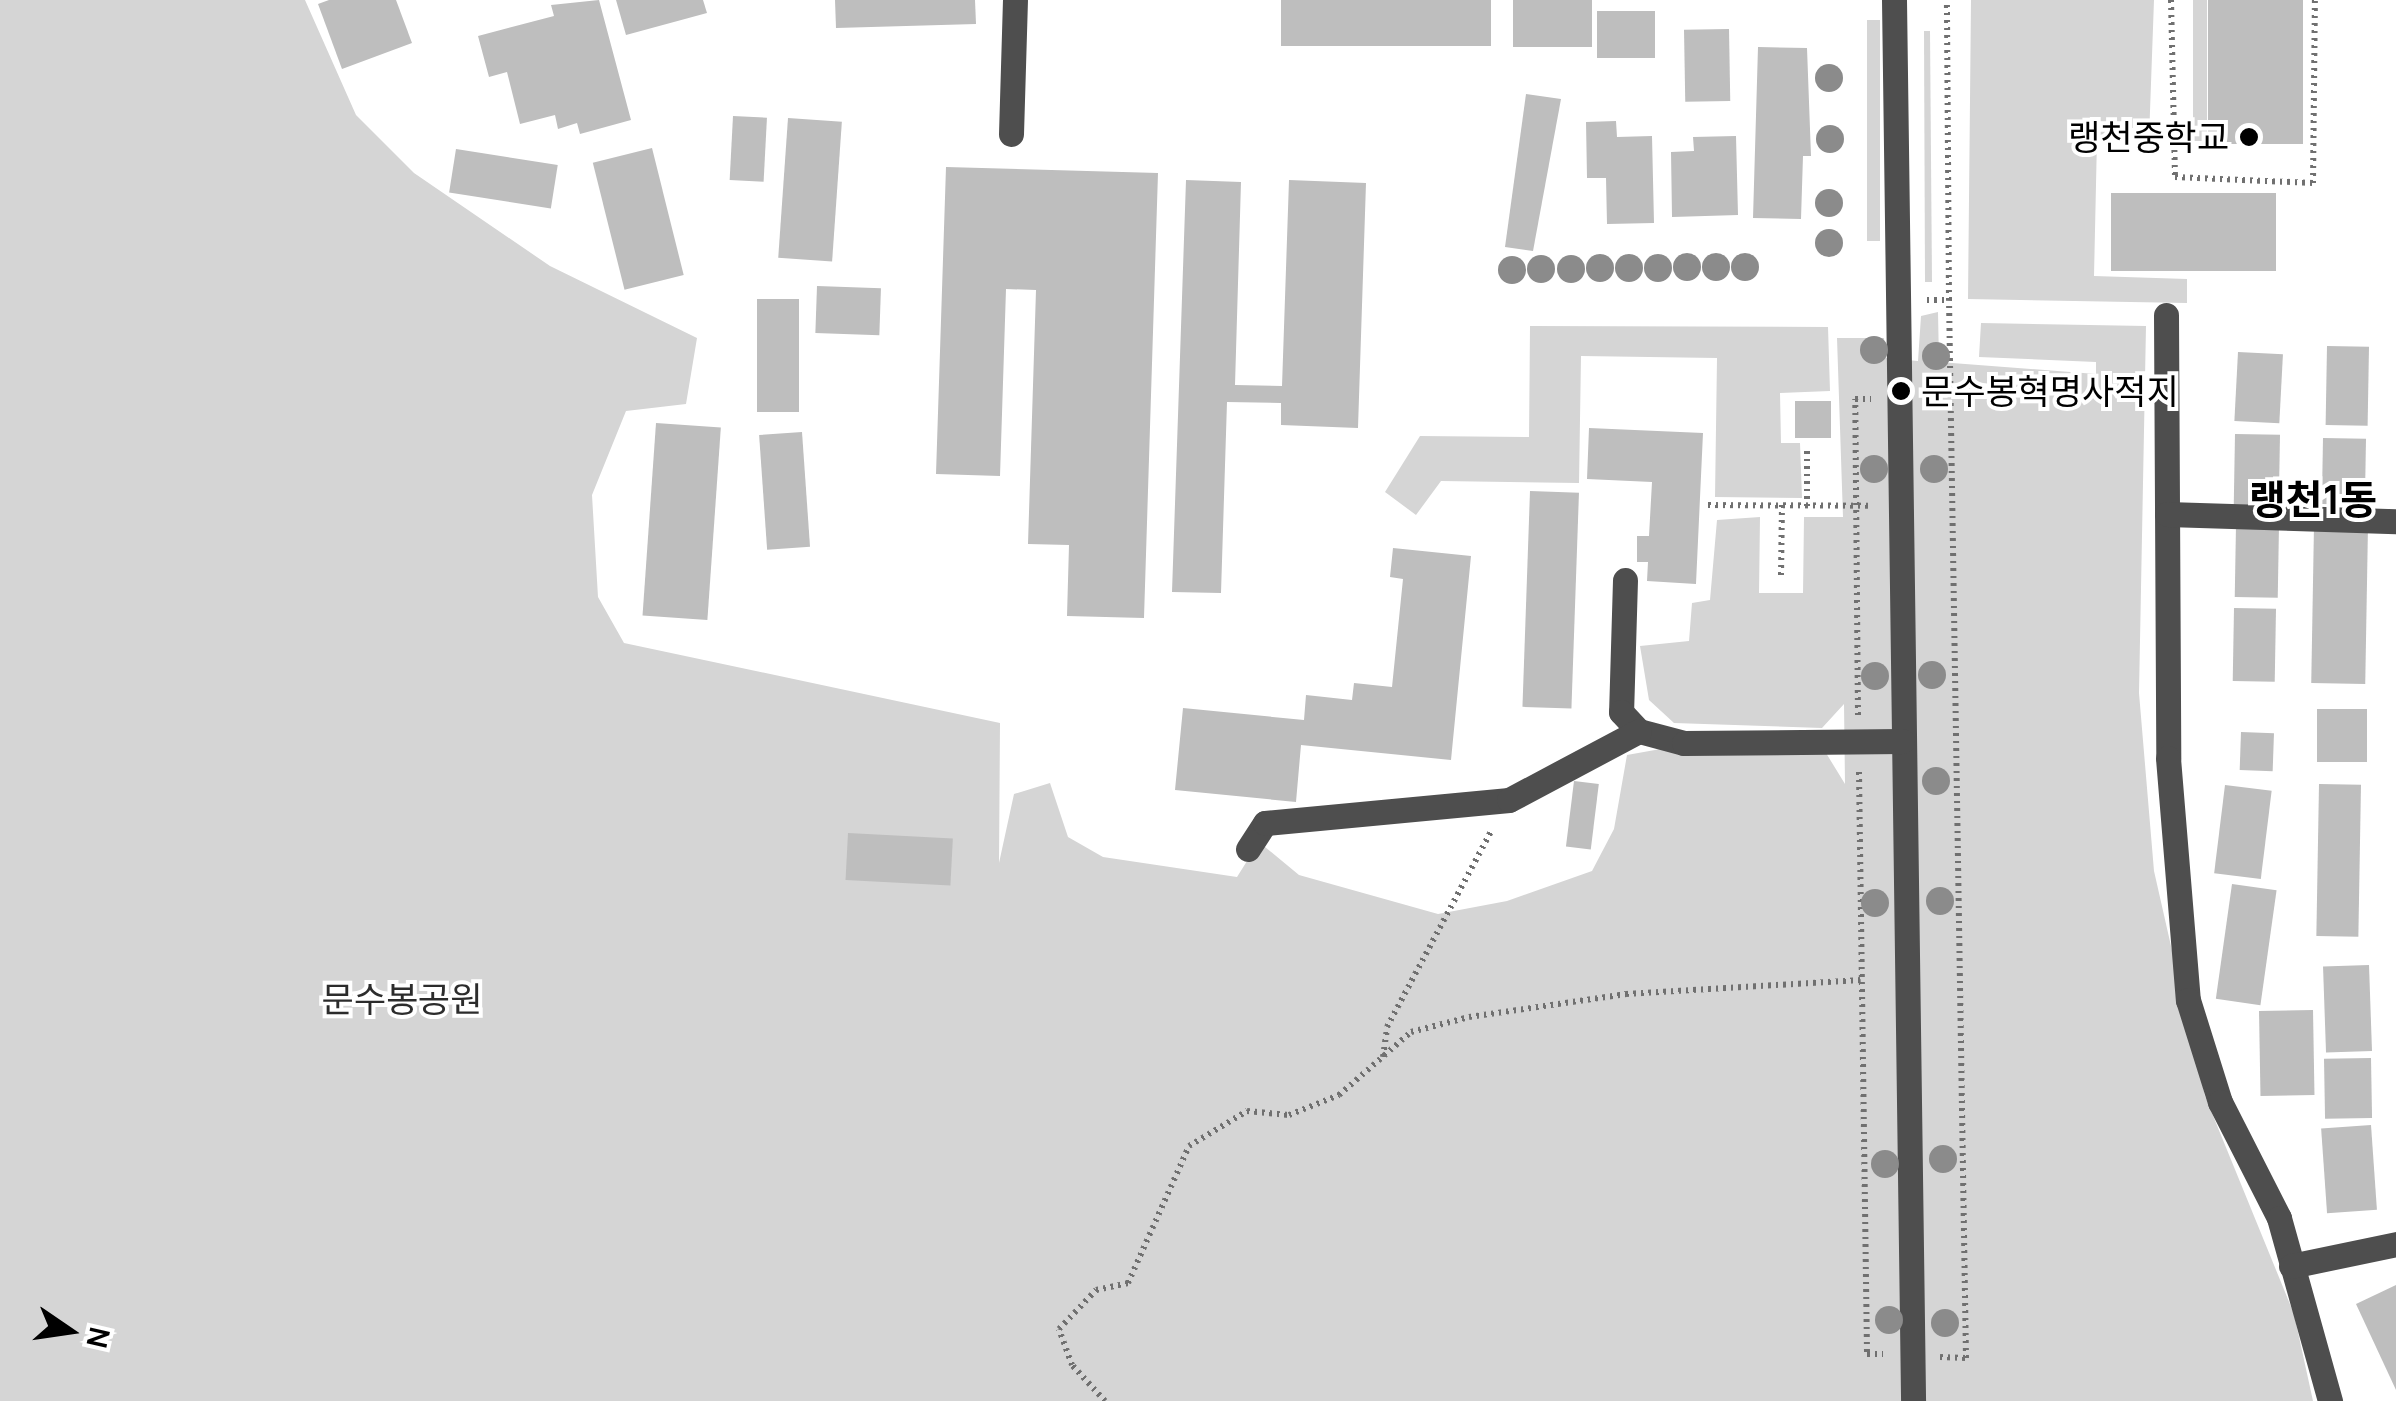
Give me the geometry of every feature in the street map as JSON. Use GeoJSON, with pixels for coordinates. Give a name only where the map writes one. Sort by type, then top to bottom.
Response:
{"type":"FeatureCollection","features":[{"type":"Feature","properties":{"kind":"street"},"geometry":{"type":"LineString","coordinates":[[1011,134],[1015,0]]}},
{"type":"Feature","properties":{"kind":"street"},"geometry":{"type":"LineString","coordinates":[[1894,0],[1893,288],[1913,1401]]}},
{"type":"Feature","properties":{"kind":"street"},"geometry":{"type":"LineString","coordinates":[[2166,316],[2168,758],[2188,1000],[2220,1102],[2279,1218],[2331,1400]]}},
{"type":"Feature","properties":{"kind":"street"},"geometry":{"type":"LineString","coordinates":[[2167,514],[2396,521]]}},
{"type":"Feature","properties":{"kind":"street"},"geometry":{"type":"LineString","coordinates":[[1624,580],[1621,712],[1639,731],[1684,743],[1902,741]]}},
{"type":"Feature","properties":{"kind":"street"},"geometry":{"type":"LineString","coordinates":[[1248,849],[1265,822],[1509,800],[1639,731]]}},
{"type":"Feature","properties":{"kind":"street"},"geometry":{"type":"LineString","coordinates":[[2291,1266],[2396,1244]]}},
{"type":"Feature","properties":{"kind":"path"},"geometry":{"type":"LineString","coordinates":[[1896,399],[1855,399],[1867,1354],[1966,1358],[1947,0]]}},
{"type":"Feature","properties":{"kind":"path"},"geometry":{"type":"LineString","coordinates":[[2171,0],[2174,177],[2313,183],[2315,0]]}},
{"type":"Feature","properties":{"kind":"path"},"geometry":{"type":"LineString","coordinates":[[1893,288],[1949,300]]}},
{"type":"Feature","properties":{"kind":"path"},"geometry":{"type":"LineString","coordinates":[[1807,449],[1807,506]]}},
{"type":"Feature","properties":{"kind":"path"},"geometry":{"type":"LineString","coordinates":[[1708,505],[1898,506]]}},
{"type":"Feature","properties":{"kind":"path"},"geometry":{"type":"LineString","coordinates":[[1781,575],[1782,505]]}},
{"type":"Feature","properties":{"kind":"path"},"geometry":{"type":"LineString","coordinates":[[1383,1056],[1404,992],[1509,800]]}},
{"type":"Feature","properties":{"kind":"path"},"geometry":{"type":"LineString","coordinates":[[1105,1401],[1072,1365],[1058,1329],[1096,1290],[1128,1283],[1189,1146],[1247,1111],[1290,1115],[1339,1095],[1411,1032],[1469,1017],[1626,994],[1861,980]]}},
{"type":"Feature","properties":{"kind":"green space","name":"문수봉공원"},"geometry":{"type":"Polygon","coordinates":[[[0,0],[305,0],[356,115],[414,173],[550,266],[697,338],[686,404],[626,411],[592,495],[598,597],[624,643],[1000,723],[999,863],[1014,794],[1050,783],[1068,837],[1103,857],[1237,877],[1259,842],[1299,875],[1438,914],[1507,901],[1592,871],[1614,829],[1627,755],[1694,743],[1826,753],[1845,784],[1844,704],[1822,728],[1674,723],[1649,700],[1640,646],[1689,641],[1692,603],[1710,600],[1717,520],[1760,517],[1759,593],[1803,593],[1804,517],[1843,517],[1837,338],[1884,338],[1885,358],[1918,361],[1921,316],[1938,312],[1939,362],[2096,374],[2096,362],[1979,357],[1981,323],[2146,326],[2139,693],[2154,871],[2205,1096],[2294,1314],[2313,1401],[0,1401],[0,0]]]}},
{"type":"Feature","properties":{"kind":"green space"},"geometry":{"type":"Polygon","coordinates":[[[1971,0],[2154,0],[2149,139],[2097,139],[2094,276],[2187,279],[2187,303],[1968,299],[1971,0]]]}},
{"type":"Feature","properties":{"kind":"green space"},"geometry":{"type":"Polygon","coordinates":[[[2193,0],[2207,0],[2207,141],[2193,141],[2193,0]]]}},
{"type":"Feature","properties":{"kind":"green space"},"geometry":{"type":"Polygon","coordinates":[[[1867,20],[1880,20],[1880,241],[1867,241],[1867,20]]]}},
{"type":"Feature","properties":{"kind":"green space"},"geometry":{"type":"Polygon","coordinates":[[[1924,31],[1930,31],[1932,282],[1925,282],[1924,31]]]}},
{"type":"Feature","properties":{"kind":"green space"},"geometry":{"type":"Polygon","coordinates":[[[1530,326],[1828,327],[1830,391],[1780,393],[1781,443],[1800,443],[1802,498],[1715,497],[1717,358],[1581,356],[1579,483],[1441,481],[1416,515],[1385,492],[1420,436],[1529,437],[1530,326]]]}},
{"type":"Feature","properties":{"kind":"building"},"geometry":{"type":"Polygon","coordinates":[[[329,0],[396,0],[412,43],[342,69],[318,4],[329,0]]]}},
{"type":"Feature","properties":{"kind":"building"},"geometry":{"type":"Polygon","coordinates":[[[599,0],[631,120],[580,134],[577,123],[558,129],[555,115],[520,124],[507,72],[489,77],[478,36],[554,16],[551,5],[599,0]]]}},
{"type":"Feature","properties":{"kind":"building"},"geometry":{"type":"Polygon","coordinates":[[[616,0],[703,0],[707,13],[626,35],[616,0]]]}},
{"type":"Feature","properties":{"kind":"building"},"geometry":{"type":"Polygon","coordinates":[[[835,0],[975,0],[976,24],[836,28],[835,0]]]}},
{"type":"Feature","properties":{"kind":"building"},"geometry":{"type":"Polygon","coordinates":[[[1281,0],[1491,0],[1491,46],[1281,46],[1281,0]]]}},
{"type":"Feature","properties":{"kind":"building"},"geometry":{"type":"Polygon","coordinates":[[[1513,0],[1592,0],[1592,47],[1513,47],[1513,0]]]}},
{"type":"Feature","properties":{"kind":"building"},"geometry":{"type":"Polygon","coordinates":[[[2208,0],[2303,0],[2303,144],[2208,144],[2208,0]]]}},
{"type":"Feature","properties":{"kind":"building"},"geometry":{"type":"Polygon","coordinates":[[[1597,11],[1655,11],[1655,58],[1597,58],[1597,11]]]}},
{"type":"Feature","properties":{"kind":"building"},"geometry":{"type":"Polygon","coordinates":[[[1729,29],[1730,101],[1685,102],[1684,30],[1729,29]]]}},
{"type":"Feature","properties":{"kind":"building"},"geometry":{"type":"Polygon","coordinates":[[[1758,47],[1807,48],[1811,156],[1803,156],[1801,219],[1753,218],[1758,47]]]}},
{"type":"Feature","properties":{"kind":"building"},"geometry":{"type":"Polygon","coordinates":[[[1526,94],[1561,99],[1533,251],[1505,247],[1526,94]]]}},
{"type":"Feature","properties":{"kind":"building"},"geometry":{"type":"Polygon","coordinates":[[[733,116],[767,118],[764,182],[730,180],[733,116]]]}},
{"type":"Feature","properties":{"kind":"building"},"geometry":{"type":"Polygon","coordinates":[[[788,118],[842,122],[832,261],[778,258],[788,118]]]}},
{"type":"Feature","properties":{"kind":"building"},"geometry":{"type":"Polygon","coordinates":[[[1616,121],[1617,137],[1652,136],[1654,223],[1607,224],[1606,178],[1587,178],[1586,122],[1616,121]]]}},
{"type":"Feature","properties":{"kind":"building"},"geometry":{"type":"Polygon","coordinates":[[[1736,136],[1738,215],[1672,217],[1671,152],[1694,151],[1693,137],[1736,136]]]}},
{"type":"Feature","properties":{"kind":"building"},"geometry":{"type":"Polygon","coordinates":[[[652,148],[684,275],[625,290],[593,163],[652,148]]]}},
{"type":"Feature","properties":{"kind":"building"},"geometry":{"type":"Polygon","coordinates":[[[456,149],[558,165],[551,209],[449,192],[456,149]]]}},
{"type":"Feature","properties":{"kind":"building"},"geometry":{"type":"Polygon","coordinates":[[[946,167],[1158,173],[1144,618],[1067,616],[1069,545],[1028,544],[1036,290],[1006,289],[1000,476],[936,474],[946,167]]]}},
{"type":"Feature","properties":{"kind":"building"},"geometry":{"type":"Polygon","coordinates":[[[1186,180],[1241,182],[1235,385],[1282,386],[1289,180],[1366,183],[1358,428],[1281,425],[1281,403],[1227,402],[1221,593],[1172,592],[1186,180]]]}},
{"type":"Feature","properties":{"kind":"building"},"geometry":{"type":"Polygon","coordinates":[[[2111,193],[2276,193],[2276,271],[2111,271],[2111,193]]]}},
{"type":"Feature","properties":{"kind":"building"},"geometry":{"type":"Polygon","coordinates":[[[817,286],[881,288],[879,335],[815,333],[817,286]]]}},
{"type":"Feature","properties":{"kind":"building"},"geometry":{"type":"Polygon","coordinates":[[[757,299],[799,299],[799,412],[757,412],[757,299]]]}},
{"type":"Feature","properties":{"kind":"building"},"geometry":{"type":"Polygon","coordinates":[[[2327,346],[2369,347],[2368,426],[2326,425],[2327,346]]]}},
{"type":"Feature","properties":{"kind":"building"},"geometry":{"type":"Polygon","coordinates":[[[2238,352],[2283,354],[2279,423],[2234,421],[2238,352]]]}},
{"type":"Feature","properties":{"kind":"building"},"geometry":{"type":"Polygon","coordinates":[[[1795,401],[1831,401],[1831,438],[1795,438],[1795,401]]]}},
{"type":"Feature","properties":{"kind":"building"},"geometry":{"type":"Polygon","coordinates":[[[656,423],[721,428],[707,620],[643,616],[656,423]]]}},
{"type":"Feature","properties":{"kind":"building"},"geometry":{"type":"Polygon","coordinates":[[[1589,428],[1703,433],[1696,584],[1647,581],[1648,562],[1637,562],[1637,536],[1649,536],[1652,482],[1587,479],[1589,428]]]}},
{"type":"Feature","properties":{"kind":"building"},"geometry":{"type":"Polygon","coordinates":[[[802,432],[810,547],[767,550],[759,435],[802,432]]]}},
{"type":"Feature","properties":{"kind":"building"},"geometry":{"type":"Polygon","coordinates":[[[2235,434],[2280,435],[2279,508],[2234,507],[2235,434]]]}},
{"type":"Feature","properties":{"kind":"building"},"geometry":{"type":"Polygon","coordinates":[[[2323,438],[2366,439],[2365,505],[2322,504],[2323,438]]]}},
{"type":"Feature","properties":{"kind":"building"},"geometry":{"type":"Polygon","coordinates":[[[1530,491],[1579,493],[1571,709],[1522,707],[1530,491]]]}},
{"type":"Feature","properties":{"kind":"building"},"geometry":{"type":"Polygon","coordinates":[[[2236,525],[2279,526],[2278,598],[2235,597],[2236,525]]]}},
{"type":"Feature","properties":{"kind":"building"},"geometry":{"type":"Polygon","coordinates":[[[2314,525],[2368,526],[2365,684],[2311,683],[2314,525]]]}},
{"type":"Feature","properties":{"kind":"building"},"geometry":{"type":"Polygon","coordinates":[[[1393,548],[1471,556],[1451,760],[1301,745],[1296,802],[1175,790],[1183,708],[1304,720],[1306,695],[1352,700],[1354,683],[1392,687],[1403,579],[1390,577],[1393,548]]]}},
{"type":"Feature","properties":{"kind":"building"},"geometry":{"type":"Polygon","coordinates":[[[2234,608],[2276,609],[2275,682],[2233,681],[2234,608]]]}},
{"type":"Feature","properties":{"kind":"building"},"geometry":{"type":"Polygon","coordinates":[[[2317,709],[2367,709],[2367,762],[2317,762],[2317,709]]]}},
{"type":"Feature","properties":{"kind":"building"},"geometry":{"type":"Polygon","coordinates":[[[2241,732],[2274,733],[2273,771],[2240,770],[2241,732]]]}},
{"type":"Feature","properties":{"kind":"building"},"geometry":{"type":"Polygon","coordinates":[[[1574,781],[1599,784],[1591,850],[1566,847],[1574,781]]]}},
{"type":"Feature","properties":{"kind":"building"},"geometry":{"type":"Polygon","coordinates":[[[2319,784],[2361,785],[2358,937],[2316,936],[2319,784]]]}},
{"type":"Feature","properties":{"kind":"building"},"geometry":{"type":"Polygon","coordinates":[[[2225,785],[2272,791],[2261,879],[2214,873],[2225,785]]]}},
{"type":"Feature","properties":{"kind":"building"},"geometry":{"type":"Polygon","coordinates":[[[848,833],[953,838],[950,885],[846,880],[848,833]]]}},
{"type":"Feature","properties":{"kind":"building"},"geometry":{"type":"Polygon","coordinates":[[[2232,884],[2277,890],[2260,1005],[2216,999],[2232,884]]]}},
{"type":"Feature","properties":{"kind":"building"},"geometry":{"type":"Polygon","coordinates":[[[2369,965],[2372,1051],[2326,1053],[2323,967],[2369,965]]]}},
{"type":"Feature","properties":{"kind":"building"},"geometry":{"type":"Polygon","coordinates":[[[2313,1010],[2314,1095],[2260,1096],[2259,1011],[2313,1010]]]}},
{"type":"Feature","properties":{"kind":"building"},"geometry":{"type":"Polygon","coordinates":[[[2371,1058],[2372,1118],[2325,1119],[2324,1059],[2371,1058]]]}},
{"type":"Feature","properties":{"kind":"building"},"geometry":{"type":"Polygon","coordinates":[[[2371,1125],[2377,1210],[2327,1213],[2321,1128],[2371,1125]]]}},
{"type":"Feature","properties":{"kind":"building"},"geometry":{"type":"Polygon","coordinates":[[[2396,1285],[2396,1390],[2356,1304],[2396,1285]]]}},
{"type":"Feature","properties":{"kind":"place","name":"랭천중학교"},"geometry":{"type":"Point","coordinates":[2249,137]}},
{"type":"Feature","properties":{"kind":"place","name":"문수봉혁명사적지"},"geometry":{"type":"Point","coordinates":[1901,391]}},
{"type":"Feature","properties":{"kind":"district","name":"랭천1동"},"geometry":{"type":"Point","coordinates":[2313,499]}}]}
